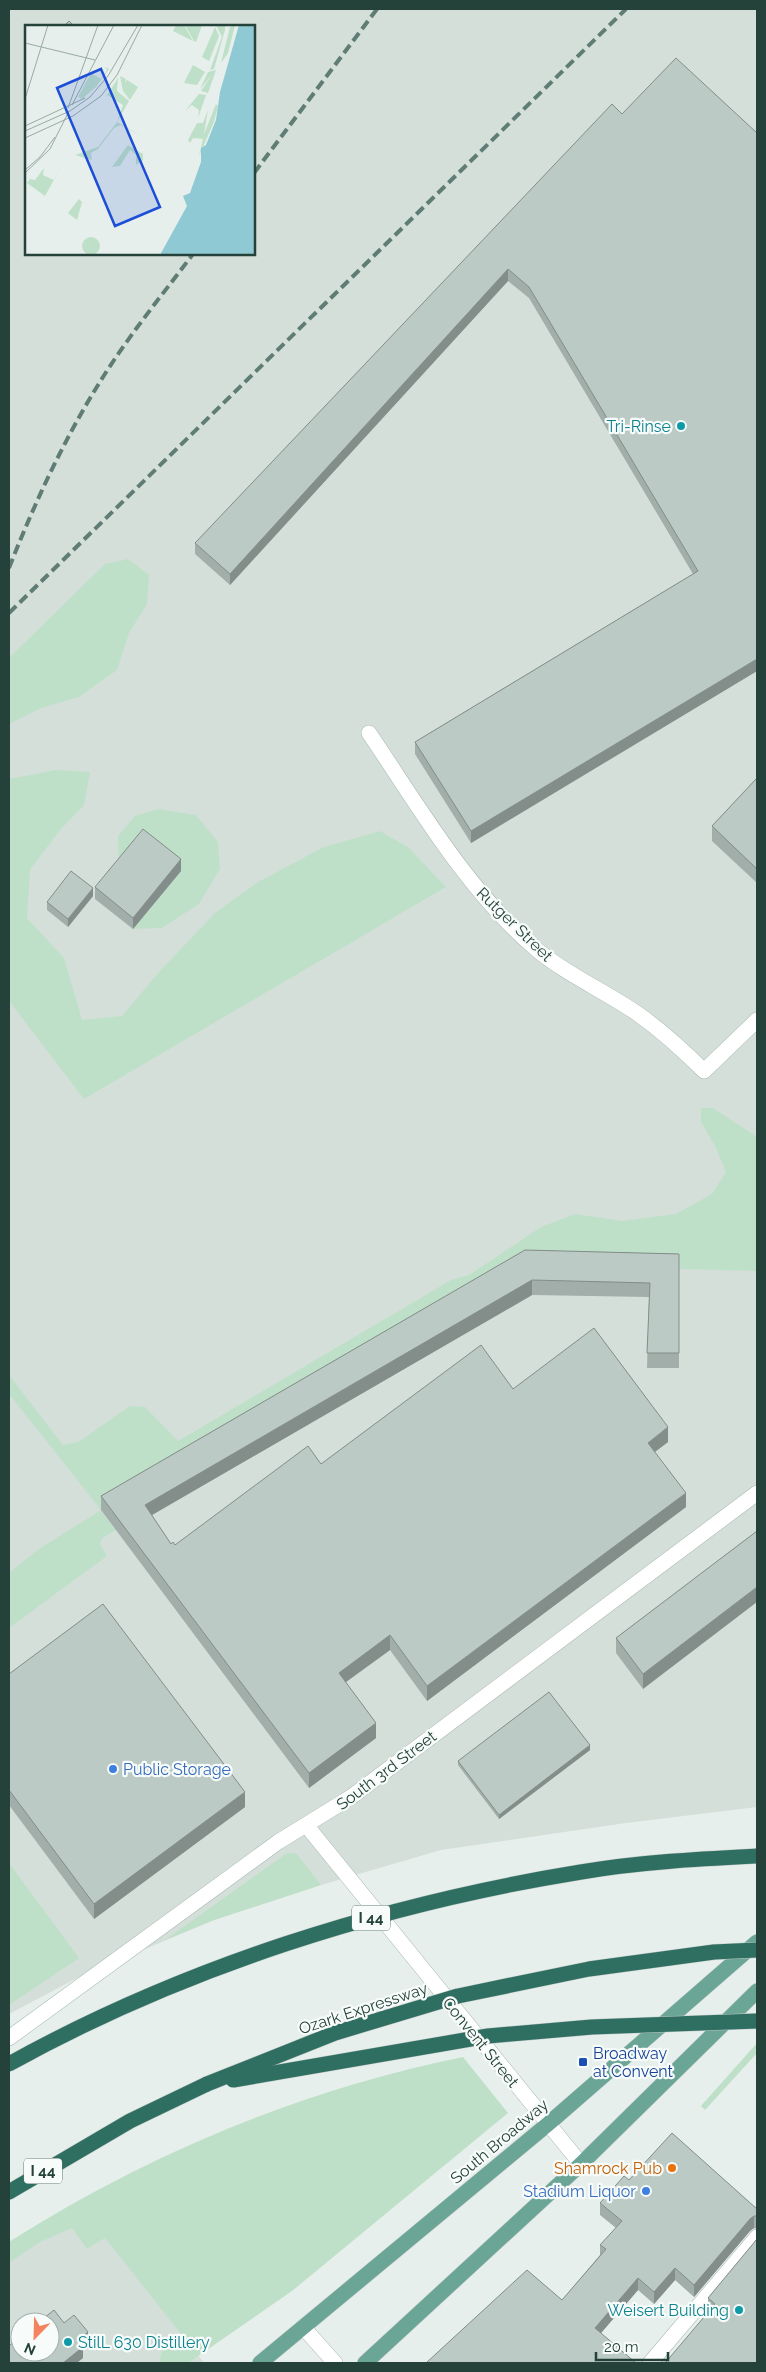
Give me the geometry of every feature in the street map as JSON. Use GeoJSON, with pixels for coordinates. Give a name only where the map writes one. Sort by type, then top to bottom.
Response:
{"type":"FeatureCollection","features":[{"type":"Feature","properties":{"kind":"highway","name":"I 44"},"geometry":{"type":"LineString","coordinates":[[9,2064],[177,1984],[275,1947],[370,1918],[449,1898],[583,1871],[757,1856]]}},
{"type":"Feature","properties":{"kind":"highway","name":"Ozark Expressway"},"geometry":{"type":"LineString","coordinates":[[9,2192],[130,2121],[207,2084],[335,2033],[458,1996],[589,1969],[714,1952],[757,1950]]}},
{"type":"Feature","properties":{"kind":"highway"},"geometry":{"type":"LineString","coordinates":[[207,2084],[300,2070],[488,2036],[592,2026],[757,2021]]}},
{"type":"Feature","properties":{"kind":"main road","name":"South Broadway"},"geometry":{"type":"LineString","coordinates":[[260,2363],[302,2326],[548,2124],[757,1942]]}},
{"type":"Feature","properties":{"kind":"main road"},"geometry":{"type":"LineString","coordinates":[[366,2363],[581,2164],[757,1991]]}},
{"type":"Feature","properties":{"kind":"street","name":"Rutger Street"},"geometry":{"type":"LineString","coordinates":[[369,733],[466,876],[536,949],[637,1014],[676,1043],[704,1071],[757,1020]]}},
{"type":"Feature","properties":{"kind":"street","name":"South 3rd Street"},"geometry":{"type":"LineString","coordinates":[[9,2038],[278,1842],[351,1796],[757,1494]]}},
{"type":"Feature","properties":{"kind":"street","name":"Convent Street"},"geometry":{"type":"LineString","coordinates":[[306,1826],[581,2164]]}},
{"type":"Feature","properties":{"kind":"street"},"geometry":{"type":"LineString","coordinates":[[650,2363],[757,2237]]}},
{"type":"Feature","properties":{"kind":"street"},"geometry":{"type":"LineString","coordinates":[[302,2326],[335,2363]]}},
{"type":"Feature","properties":{"kind":"shaded area"},"geometry":{"type":"Polygon","coordinates":[[[9,9],[757,9],[757,1807],[626,1823],[441,1850],[321,1885],[214,1920],[79,1977],[9,2014],[9,9]]]}},
{"type":"Feature","properties":{"kind":"shaded area"},"geometry":{"type":"Polygon","coordinates":[[[81,2199],[204,2363],[9,2363],[9,2242],[81,2199]]]}},
{"type":"Feature","properties":{"kind":"green space"},"geometry":{"type":"Polygon","coordinates":[[[128,559],[149,575],[147,604],[129,633],[117,670],[79,697],[41,708],[9,724],[9,658],[105,564],[128,559]]]}},
{"type":"Feature","properties":{"kind":"green space"},"geometry":{"type":"Polygon","coordinates":[[[56,770],[90,772],[84,805],[60,830],[30,870],[27,918],[64,958],[82,1020],[122,1016],[159,972],[215,913],[258,882],[324,847],[380,831],[408,847],[446,887],[84,1099],[9,1001],[9,779],[56,770]]]}},
{"type":"Feature","properties":{"kind":"green space"},"geometry":{"type":"Polygon","coordinates":[[[158,809],[196,815],[218,842],[220,869],[199,904],[162,928],[133,929],[119,869],[118,836],[135,816],[158,809]]]}},
{"type":"Feature","properties":{"kind":"green space"},"geometry":{"type":"Polygon","coordinates":[[[701,1108],[713,1108],[757,1137],[757,1271],[525,1265],[101,1511],[116,1530],[102,1538],[100,1544],[107,1556],[9,1628],[9,1573],[39,1549],[101,1510],[9,1394],[9,1375],[63,1445],[78,1442],[130,1406],[145,1407],[178,1441],[451,1280],[469,1275],[541,1227],[575,1214],[622,1221],[676,1214],[712,1194],[726,1172],[716,1148],[701,1122],[701,1108]]]}},
{"type":"Feature","properties":{"kind":"green space"},"geometry":{"type":"Polygon","coordinates":[[[287,1853],[297,1854],[321,1885],[214,1920],[165,1940],[287,1853]]]}},
{"type":"Feature","properties":{"kind":"green space"},"geometry":{"type":"Polygon","coordinates":[[[9,1863],[79,1958],[9,2005],[9,1863]]]}},
{"type":"Feature","properties":{"kind":"green space"},"geometry":{"type":"Polygon","coordinates":[[[757,2043],[757,2053],[705,2110],[701,2106],[757,2043]]]}},
{"type":"Feature","properties":{"kind":"green space"},"geometry":{"type":"Polygon","coordinates":[[[463,2057],[508,2113],[292,2291],[188,2363],[160,2362],[164,2349],[181,2334],[105,2238],[87,2249],[72,2228],[40,2242],[9,2263],[9,2242],[62,2210],[171,2153],[227,2129],[343,2087],[463,2057]]]}},
{"type":"Feature","properties":{"kind":"building"},"geometry":{"type":"Polygon","coordinates":[[[69,21],[73,25],[65,25],[69,21]]]}},
{"type":"Feature","properties":{"kind":"building","name":"Tri-Rinse"},"geometry":{"type":"Polygon","coordinates":[[[676,58],[757,133],[757,659],[471,831],[415,742],[698,571],[529,287],[508,269],[230,574],[195,543],[612,104],[622,114],[676,58]]]}},
{"type":"Feature","properties":{"kind":"building"},"geometry":{"type":"Polygon","coordinates":[[[757,778],[757,869],[712,826],[757,778]]]}},
{"type":"Feature","properties":{"kind":"building"},"geometry":{"type":"Polygon","coordinates":[[[143,829],[181,859],[133,918],[95,887],[143,829]]]}},
{"type":"Feature","properties":{"kind":"building"},"geometry":{"type":"Polygon","coordinates":[[[71,871],[93,888],[68,919],[47,902],[71,871]]]}},
{"type":"Feature","properties":{"kind":"building"},"geometry":{"type":"Polygon","coordinates":[[[525,1250],[679,1254],[679,1353],[647,1353],[650,1283],[532,1280],[145,1505],[171,1544],[173,1542],[175,1545],[308,1446],[321,1464],[481,1345],[513,1389],[594,1328],[668,1427],[648,1443],[686,1493],[427,1686],[390,1635],[339,1673],[376,1723],[309,1773],[101,1496],[525,1250]]]}},
{"type":"Feature","properties":{"kind":"building"},"geometry":{"type":"Polygon","coordinates":[[[757,1531],[757,1587],[643,1674],[616,1638],[757,1531]]]}},
{"type":"Feature","properties":{"kind":"building","name":"Public Storage"},"geometry":{"type":"Polygon","coordinates":[[[103,1604],[245,1792],[94,1904],[9,1790],[9,1674],[103,1604]]]}},
{"type":"Feature","properties":{"kind":"building"},"geometry":{"type":"Polygon","coordinates":[[[549,1692],[590,1745],[499,1815],[458,1761],[549,1692]]]}},
{"type":"Feature","properties":{"kind":"building"},"geometry":{"type":"Polygon","coordinates":[[[672,2133],[757,2209],[757,2216],[750,2219],[694,2285],[675,2268],[654,2292],[638,2278],[595,2328],[636,2363],[426,2363],[527,2270],[562,2300],[606,2249],[600,2245],[622,2221],[600,2203],[624,2176],[629,2180],[672,2133]]]}},
{"type":"Feature","properties":{"kind":"building","name":"Weisert Building"},"geometry":{"type":"Polygon","coordinates":[[[757,2239],[757,2363],[665,2363],[715,2304],[708,2298],[757,2239]]]}},
{"type":"Feature","properties":{"kind":"building"},"geometry":{"type":"Polygon","coordinates":[[[74,2315],[88,2332],[77,2341],[83,2347],[63,2363],[9,2363],[9,2346],[10,2362],[60,2362],[60,2318],[64,2323],[74,2315]]]}},
{"type":"Feature","properties":{"kind":"railway"},"geometry":{"type":"LineString","coordinates":[[255,172],[377,9]]}},
{"type":"Feature","properties":{"kind":"railway"},"geometry":{"type":"LineString","coordinates":[[9,613],[626,9]]}},
{"type":"Feature","properties":{"kind":"railway"},"geometry":{"type":"LineString","coordinates":[[9,568],[52,470],[89,400],[124,345],[192,255]]}},
{"type":"Feature","properties":{"kind":"place","name":"Tri-Rinse"},"geometry":{"type":"Point","coordinates":[681,426]}},
{"type":"Feature","properties":{"kind":"place","name":"Public Storage"},"geometry":{"type":"Point","coordinates":[113,1769]}},
{"type":"Feature","properties":{"kind":"place","name":"Broadway at Convent"},"geometry":{"type":"Point","coordinates":[583,2062]}},
{"type":"Feature","properties":{"kind":"place","name":"Shamrock Pub"},"geometry":{"type":"Point","coordinates":[672,2168]}},
{"type":"Feature","properties":{"kind":"place","name":"Stadium Liquor"},"geometry":{"type":"Point","coordinates":[646,2191]}},
{"type":"Feature","properties":{"kind":"place","name":"Weisert Building"},"geometry":{"type":"Point","coordinates":[739,2310]}},
{"type":"Feature","properties":{"kind":"place","name":"StilL 630 Distillery"},"geometry":{"type":"Point","coordinates":[68,2342]}}]}
